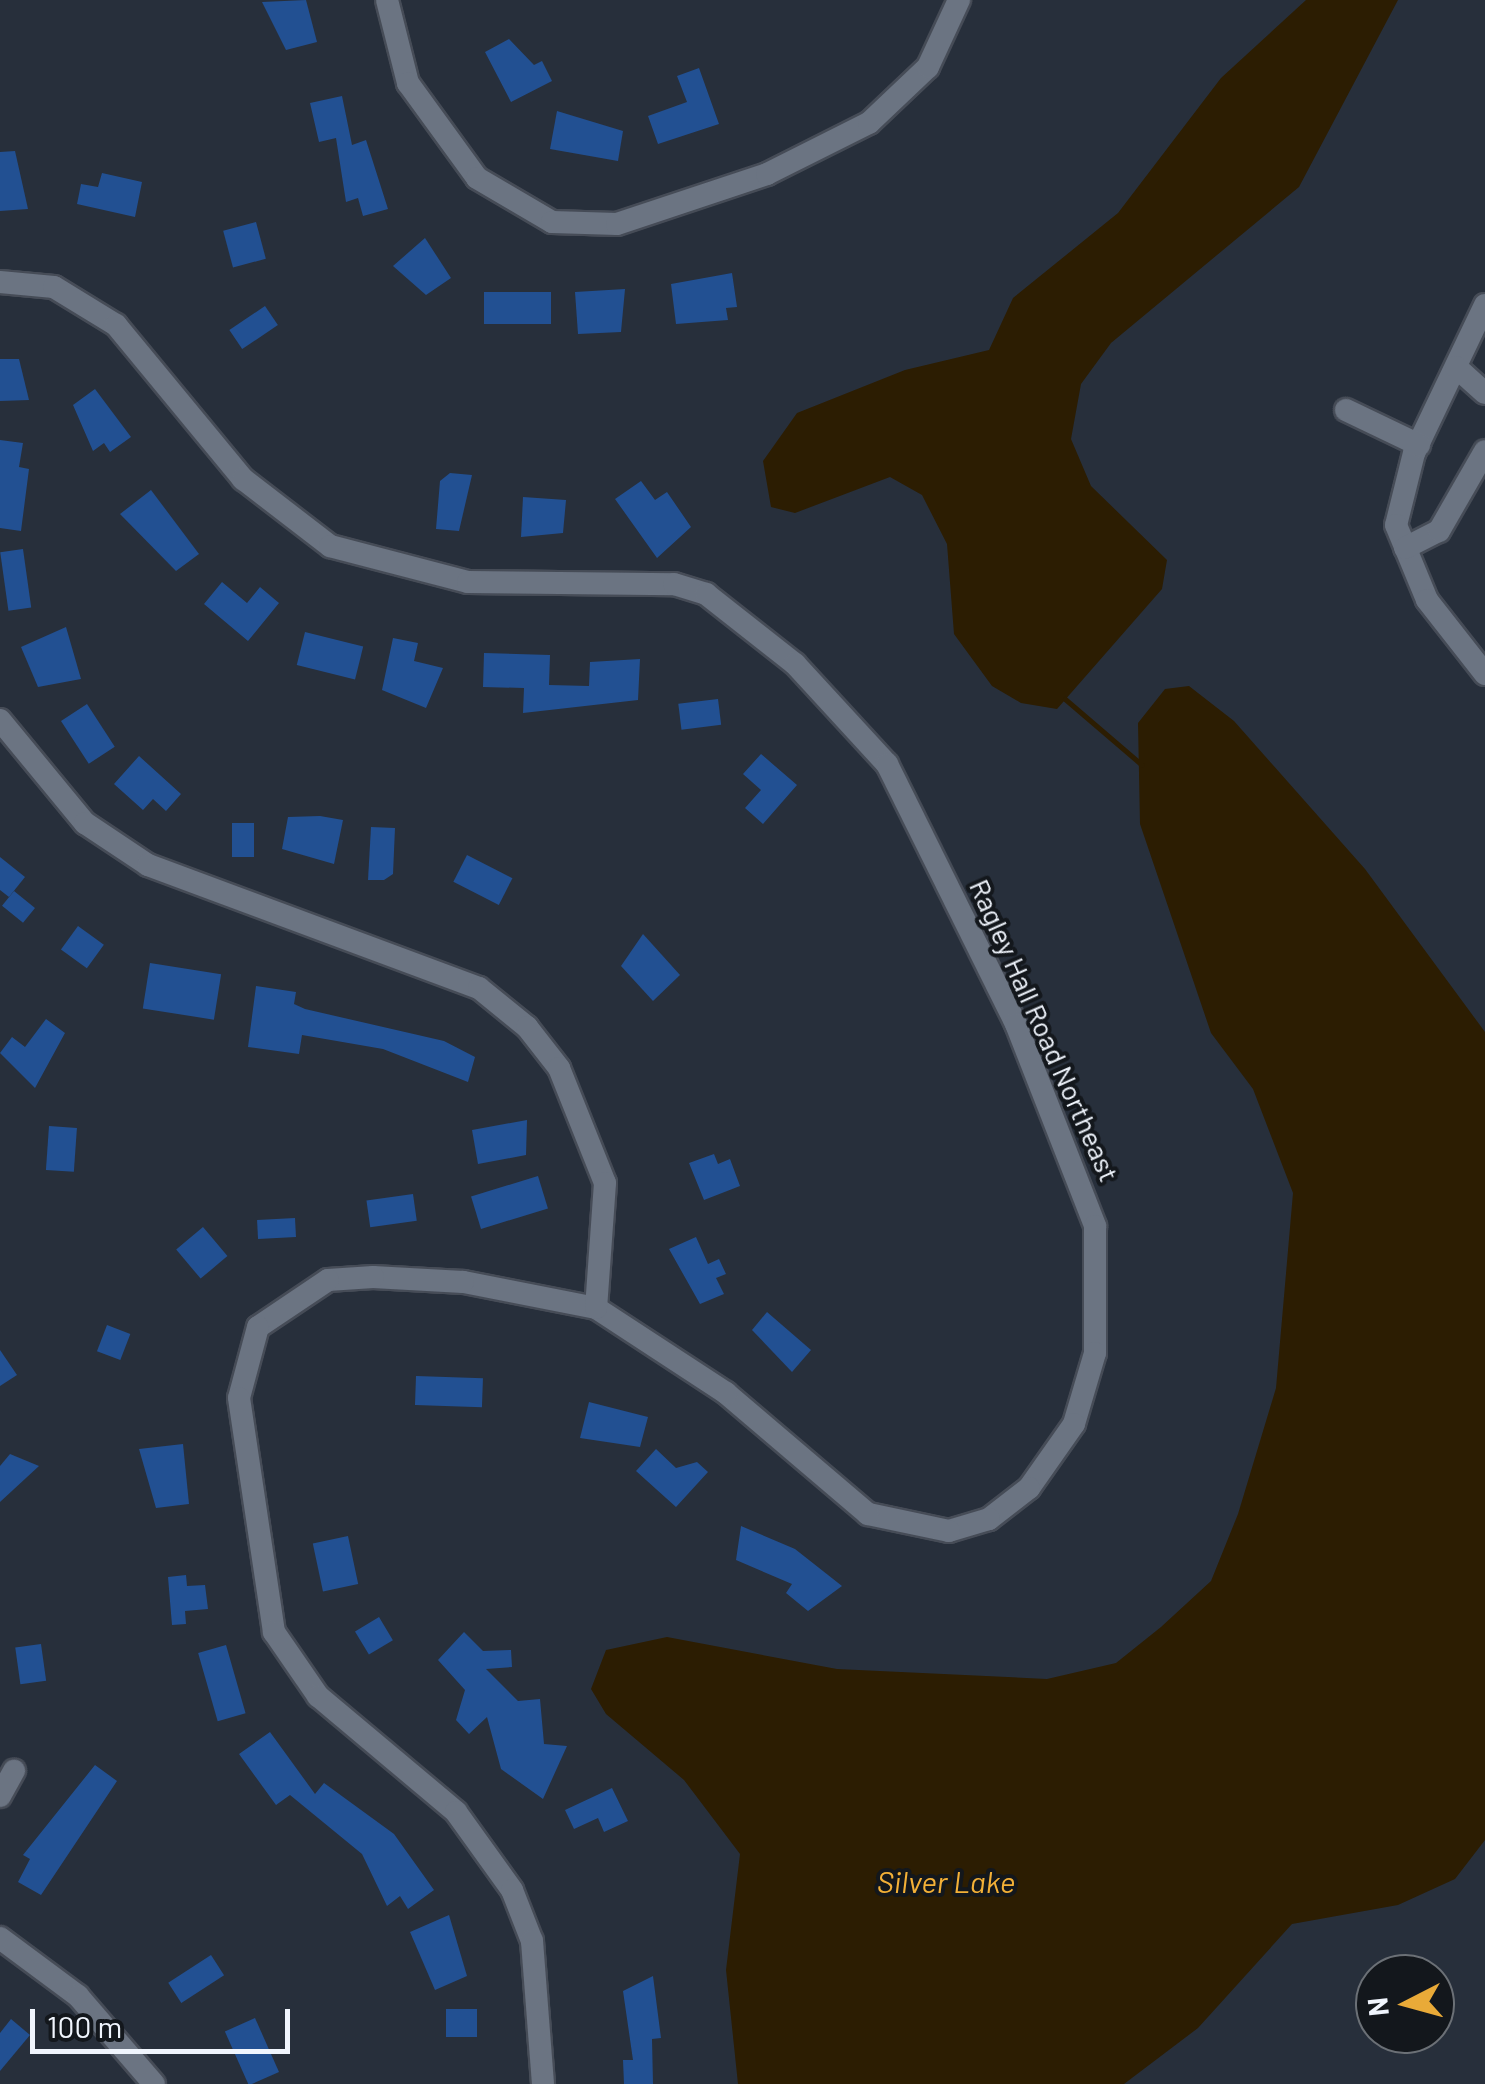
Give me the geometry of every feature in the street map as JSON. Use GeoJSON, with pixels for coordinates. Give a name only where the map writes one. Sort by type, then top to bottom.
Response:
{"type":"FeatureCollection","features":[{"type":"Feature","properties":{"kind":"street"},"geometry":{"type":"LineString","coordinates":[[387,0],[408,84],[477,178],[552,222],[617,224],[766,174],[869,123],[928,67],[959,0]]}},
{"type":"Feature","properties":{"kind":"street","name":"Ragley Hall Road Northeast"},"geometry":{"type":"LineString","coordinates":[[0,282],[54,287],[116,326],[243,479],[330,546],[468,582],[674,584],[706,594],[795,664],[887,764],[1016,1024],[1095,1226],[1095,1353],[1074,1424],[1029,1488],[989,1519],[949,1531],[868,1514],[726,1393],[596,1308],[464,1282],[328,1280],[258,1326],[240,1398],[274,1632],[318,1696],[456,1812],[512,1890],[532,1941],[543,2084]]}},
{"type":"Feature","properties":{"kind":"street"},"geometry":{"type":"LineString","coordinates":[[1485,305],[1419,445],[1396,525],[1427,600],[1485,674]]}},
{"type":"Feature","properties":{"kind":"street"},"geometry":{"type":"LineString","coordinates":[[1456,367],[1485,393]]}},
{"type":"Feature","properties":{"kind":"street"},"geometry":{"type":"LineString","coordinates":[[1346,410],[1419,445]]}},
{"type":"Feature","properties":{"kind":"street"},"geometry":{"type":"LineString","coordinates":[[1405,548],[1439,531],[1485,451]]}},
{"type":"Feature","properties":{"kind":"street"},"geometry":{"type":"LineString","coordinates":[[0,720],[86,823],[148,865],[479,988],[527,1027],[559,1068],[605,1183],[609,1232],[596,1308]]}},
{"type":"Feature","properties":{"kind":"street"},"geometry":{"type":"LineString","coordinates":[[0,1796],[14,1771]]}},
{"type":"Feature","properties":{"kind":"street"},"geometry":{"type":"LineString","coordinates":[[0,1938],[78,1996],[154,2084]]}},
{"type":"Feature","properties":{"kind":"water"},"geometry":{"type":"Polygon","coordinates":[[[1306,0],[1398,0],[1299,187],[1111,343],[1081,384],[1071,439],[1091,486],[1167,560],[1162,589],[1057,709],[1021,703],[992,686],[954,634],[947,544],[922,495],[890,477],[795,513],[771,507],[763,461],[797,413],[905,370],[989,350],[1013,298],[1118,213],[1221,78],[1306,0]]]}},
{"type":"Feature","properties":{"kind":"water","name":"Silver Lake"},"geometry":{"type":"Polygon","coordinates":[[[1189,686],[1234,721],[1365,869],[1485,1032],[1485,1840],[1455,1879],[1398,1905],[1292,1924],[1198,2028],[1124,2084],[738,2084],[726,1970],[740,1854],[684,1780],[606,1714],[591,1689],[606,1650],[667,1637],[837,1669],[1047,1679],[1116,1663],[1161,1627],[1211,1581],[1238,1514],[1276,1388],[1293,1193],[1253,1089],[1211,1033],[1140,824],[1138,723],[1165,689],[1189,686]]]}},
{"type":"Feature","properties":{"kind":"building"},"geometry":{"type":"Polygon","coordinates":[[[306,0],[317,42],[286,50],[262,2],[306,0]]]}},
{"type":"Feature","properties":{"kind":"building"},"geometry":{"type":"Polygon","coordinates":[[[509,39],[534,65],[542,61],[552,81],[511,102],[485,52],[509,39]]]}},
{"type":"Feature","properties":{"kind":"building"},"geometry":{"type":"Polygon","coordinates":[[[699,68],[719,124],[658,144],[648,116],[687,102],[677,76],[699,68]]]}},
{"type":"Feature","properties":{"kind":"building"},"geometry":{"type":"Polygon","coordinates":[[[342,96],[352,145],[366,140],[388,209],[363,216],[358,198],[346,202],[336,138],[319,142],[310,103],[342,96]]]}},
{"type":"Feature","properties":{"kind":"building"},"geometry":{"type":"Polygon","coordinates":[[[557,111],[623,131],[618,161],[550,149],[557,111]]]}},
{"type":"Feature","properties":{"kind":"building"},"geometry":{"type":"Polygon","coordinates":[[[15,151],[28,209],[0,211],[0,152],[15,151]]]}},
{"type":"Feature","properties":{"kind":"building"},"geometry":{"type":"Polygon","coordinates":[[[102,173],[142,182],[135,217],[77,204],[81,184],[98,187],[102,173]]]}},
{"type":"Feature","properties":{"kind":"building"},"geometry":{"type":"Polygon","coordinates":[[[256,222],[266,259],[233,268],[223,231],[256,222]]]}},
{"type":"Feature","properties":{"kind":"building"},"geometry":{"type":"Polygon","coordinates":[[[425,238],[451,278],[426,295],[393,266],[425,238]]]}},
{"type":"Feature","properties":{"kind":"building"},"geometry":{"type":"Polygon","coordinates":[[[732,273],[737,307],[726,308],[728,320],[676,324],[671,284],[732,273]]]}},
{"type":"Feature","properties":{"kind":"building"},"geometry":{"type":"Polygon","coordinates":[[[625,289],[621,332],[578,334],[575,292],[625,289]]]}},
{"type":"Feature","properties":{"kind":"building"},"geometry":{"type":"Polygon","coordinates":[[[484,292],[551,292],[551,324],[484,324],[484,292]]]}},
{"type":"Feature","properties":{"kind":"building"},"geometry":{"type":"Polygon","coordinates":[[[265,306],[278,325],[242,349],[229,330],[265,306]]]}},
{"type":"Feature","properties":{"kind":"building"},"geometry":{"type":"Polygon","coordinates":[[[0,359],[19,359],[29,400],[0,401],[0,359]]]}},
{"type":"Feature","properties":{"kind":"building"},"geometry":{"type":"Polygon","coordinates":[[[95,389],[131,437],[110,452],[104,443],[93,451],[73,405],[95,389]]]}},
{"type":"Feature","properties":{"kind":"building"},"geometry":{"type":"Polygon","coordinates":[[[0,440],[23,443],[19,467],[29,469],[21,531],[0,528],[0,440]]]}},
{"type":"Feature","properties":{"kind":"building"},"geometry":{"type":"Polygon","coordinates":[[[450,473],[472,475],[459,531],[436,529],[440,481],[450,473]]]}},
{"type":"Feature","properties":{"kind":"building"},"geometry":{"type":"Polygon","coordinates":[[[641,481],[655,500],[667,492],[691,527],[657,558],[615,499],[641,481]]]}},
{"type":"Feature","properties":{"kind":"building"},"geometry":{"type":"Polygon","coordinates":[[[151,490],[199,554],[176,571],[120,514],[151,490]]]}},
{"type":"Feature","properties":{"kind":"building"},"geometry":{"type":"Polygon","coordinates":[[[523,497],[566,500],[563,533],[521,537],[523,497]]]}},
{"type":"Feature","properties":{"kind":"building"},"geometry":{"type":"Polygon","coordinates":[[[23,549],[31,607],[8,611],[0,552],[23,549]]]}},
{"type":"Feature","properties":{"kind":"building"},"geometry":{"type":"Polygon","coordinates":[[[222,582],[247,603],[260,587],[279,603],[248,641],[204,604],[222,582]]]}},
{"type":"Feature","properties":{"kind":"building"},"geometry":{"type":"Polygon","coordinates":[[[66,627],[81,679],[38,687],[21,647],[66,627]]]}},
{"type":"Feature","properties":{"kind":"building"},"geometry":{"type":"Polygon","coordinates":[[[305,632],[363,647],[355,680],[297,665],[305,632]]]}},
{"type":"Feature","properties":{"kind":"building"},"geometry":{"type":"Polygon","coordinates":[[[393,638],[418,643],[414,661],[443,668],[426,708],[382,690],[393,638]]]}},
{"type":"Feature","properties":{"kind":"building"},"geometry":{"type":"Polygon","coordinates":[[[484,653],[550,655],[549,685],[589,686],[590,662],[640,659],[638,700],[523,713],[524,688],[483,687],[484,653]]]}},
{"type":"Feature","properties":{"kind":"building"},"geometry":{"type":"Polygon","coordinates":[[[718,699],[721,725],[681,730],[678,704],[718,699]]]}},
{"type":"Feature","properties":{"kind":"building"},"geometry":{"type":"Polygon","coordinates":[[[87,704],[115,747],[89,764],[61,721],[87,704]]]}},
{"type":"Feature","properties":{"kind":"building"},"geometry":{"type":"Polygon","coordinates":[[[761,754],[797,785],[763,824],[745,808],[761,790],[743,774],[761,754]]]}},
{"type":"Feature","properties":{"kind":"building"},"geometry":{"type":"Polygon","coordinates":[[[139,756],[181,794],[166,811],[153,799],[143,810],[114,784],[139,756]]]}},
{"type":"Feature","properties":{"kind":"building"},"geometry":{"type":"Polygon","coordinates":[[[288,817],[343,820],[334,864],[282,849],[288,817]]]}},
{"type":"Feature","properties":{"kind":"building"},"geometry":{"type":"Polygon","coordinates":[[[232,823],[254,823],[254,857],[232,857],[232,823]]]}},
{"type":"Feature","properties":{"kind":"building"},"geometry":{"type":"Polygon","coordinates":[[[371,827],[395,828],[393,874],[384,880],[368,880],[371,827]]]}},
{"type":"Feature","properties":{"kind":"building"},"geometry":{"type":"Polygon","coordinates":[[[467,855],[512,878],[499,905],[453,882],[467,855]]]}},
{"type":"Feature","properties":{"kind":"building"},"geometry":{"type":"Polygon","coordinates":[[[0,857],[25,877],[9,897],[0,890],[0,857]]]}},
{"type":"Feature","properties":{"kind":"building"},"geometry":{"type":"Polygon","coordinates":[[[14,891],[35,908],[23,923],[2,906],[14,891]]]}},
{"type":"Feature","properties":{"kind":"building"},"geometry":{"type":"Polygon","coordinates":[[[78,926],[104,945],[87,968],[61,949],[78,926]]]}},
{"type":"Feature","properties":{"kind":"building"},"geometry":{"type":"Polygon","coordinates":[[[643,934],[680,975],[653,1001],[621,966],[643,934]]]}},
{"type":"Feature","properties":{"kind":"building"},"geometry":{"type":"Polygon","coordinates":[[[150,963],[221,974],[214,1020],[143,1008],[150,963]]]}},
{"type":"Feature","properties":{"kind":"building"},"geometry":{"type":"Polygon","coordinates":[[[256,986],[296,992],[294,1004],[305,1009],[444,1041],[475,1057],[468,1082],[383,1049],[302,1035],[299,1054],[248,1047],[256,986]]]}},
{"type":"Feature","properties":{"kind":"building"},"geometry":{"type":"Polygon","coordinates":[[[46,1019],[65,1033],[35,1088],[0,1053],[12,1037],[25,1047],[46,1019]]]}},
{"type":"Feature","properties":{"kind":"building"},"geometry":{"type":"Polygon","coordinates":[[[527,1120],[526,1155],[478,1164],[472,1130],[527,1120]]]}},
{"type":"Feature","properties":{"kind":"building"},"geometry":{"type":"Polygon","coordinates":[[[49,1126],[77,1128],[74,1172],[46,1170],[49,1126]]]}},
{"type":"Feature","properties":{"kind":"building"},"geometry":{"type":"Polygon","coordinates":[[[714,1154],[718,1164],[730,1159],[740,1186],[704,1200],[689,1163],[714,1154]]]}},
{"type":"Feature","properties":{"kind":"building"},"geometry":{"type":"Polygon","coordinates":[[[538,1176],[548,1209],[481,1229],[471,1196],[538,1176]]]}},
{"type":"Feature","properties":{"kind":"building"},"geometry":{"type":"Polygon","coordinates":[[[413,1194],[417,1221],[370,1227],[366,1201],[413,1194]]]}},
{"type":"Feature","properties":{"kind":"building"},"geometry":{"type":"Polygon","coordinates":[[[295,1218],[296,1237],[258,1239],[257,1220],[295,1218]]]}},
{"type":"Feature","properties":{"kind":"building"},"geometry":{"type":"Polygon","coordinates":[[[203,1227],[227,1256],[201,1279],[176,1249],[203,1227]]]}},
{"type":"Feature","properties":{"kind":"building"},"geometry":{"type":"Polygon","coordinates":[[[696,1237],[708,1264],[719,1259],[726,1274],[716,1278],[724,1294],[700,1304],[669,1249],[696,1237]]]}},
{"type":"Feature","properties":{"kind":"building"},"geometry":{"type":"Polygon","coordinates":[[[767,1312],[811,1350],[792,1372],[752,1330],[767,1312]]]}},
{"type":"Feature","properties":{"kind":"building"},"geometry":{"type":"Polygon","coordinates":[[[107,1325],[130,1334],[120,1360],[97,1351],[107,1325]]]}},
{"type":"Feature","properties":{"kind":"building"},"geometry":{"type":"Polygon","coordinates":[[[0,1350],[17,1375],[0,1386],[0,1350]]]}},
{"type":"Feature","properties":{"kind":"building"},"geometry":{"type":"Polygon","coordinates":[[[416,1376],[483,1378],[482,1407],[415,1405],[416,1376]]]}},
{"type":"Feature","properties":{"kind":"building"},"geometry":{"type":"Polygon","coordinates":[[[589,1402],[648,1417],[640,1447],[580,1438],[589,1402]]]}},
{"type":"Feature","properties":{"kind":"building"},"geometry":{"type":"Polygon","coordinates":[[[183,1444],[189,1504],[156,1508],[139,1449],[183,1444]]]}},
{"type":"Feature","properties":{"kind":"building"},"geometry":{"type":"Polygon","coordinates":[[[656,1449],[676,1468],[697,1462],[708,1472],[676,1507],[636,1471],[656,1449]]]}},
{"type":"Feature","properties":{"kind":"building"},"geometry":{"type":"Polygon","coordinates":[[[10,1454],[39,1466],[0,1502],[0,1466],[10,1454]]]}},
{"type":"Feature","properties":{"kind":"building"},"geometry":{"type":"Polygon","coordinates":[[[741,1526],[795,1549],[842,1586],[808,1611],[786,1593],[792,1584],[736,1560],[741,1526]]]}},
{"type":"Feature","properties":{"kind":"building"},"geometry":{"type":"Polygon","coordinates":[[[348,1536],[358,1584],[323,1591],[313,1543],[348,1536]]]}},
{"type":"Feature","properties":{"kind":"building"},"geometry":{"type":"Polygon","coordinates":[[[186,1575],[187,1586],[205,1585],[208,1609],[185,1611],[186,1624],[172,1625],[168,1577],[186,1575]]]}},
{"type":"Feature","properties":{"kind":"building"},"geometry":{"type":"Polygon","coordinates":[[[379,1617],[393,1640],[369,1655],[355,1631],[379,1617]]]}},
{"type":"Feature","properties":{"kind":"building"},"geometry":{"type":"Polygon","coordinates":[[[464,1632],[483,1651],[511,1650],[512,1667],[486,1669],[518,1701],[540,1699],[544,1744],[567,1746],[543,1799],[501,1769],[487,1717],[469,1734],[456,1720],[465,1690],[438,1660],[464,1632]]]}},
{"type":"Feature","properties":{"kind":"building"},"geometry":{"type":"Polygon","coordinates":[[[41,1644],[46,1681],[20,1684],[15,1648],[41,1644]]]}},
{"type":"Feature","properties":{"kind":"building"},"geometry":{"type":"Polygon","coordinates":[[[226,1645],[246,1713],[218,1721],[198,1653],[226,1645]]]}},
{"type":"Feature","properties":{"kind":"building"},"geometry":{"type":"Polygon","coordinates":[[[270,1732],[315,1794],[324,1783],[394,1834],[434,1890],[408,1909],[400,1896],[387,1906],[362,1854],[290,1795],[276,1805],[239,1754],[270,1732]]]}},
{"type":"Feature","properties":{"kind":"building"},"geometry":{"type":"Polygon","coordinates":[[[95,1765],[117,1781],[41,1895],[18,1882],[30,1859],[23,1855],[95,1765]]]}},
{"type":"Feature","properties":{"kind":"building"},"geometry":{"type":"Polygon","coordinates":[[[612,1788],[628,1821],[604,1832],[598,1818],[574,1829],[565,1810],[612,1788]]]}},
{"type":"Feature","properties":{"kind":"building"},"geometry":{"type":"Polygon","coordinates":[[[449,1915],[467,1976],[435,1990],[410,1932],[449,1915]]]}},
{"type":"Feature","properties":{"kind":"building"},"geometry":{"type":"Polygon","coordinates":[[[211,1955],[224,1975],[181,2003],[168,1983],[211,1955]]]}},
{"type":"Feature","properties":{"kind":"building"},"geometry":{"type":"Polygon","coordinates":[[[653,1976],[661,2038],[652,2039],[653,2084],[624,2084],[623,2060],[633,2060],[623,1991],[653,1976]]]}},
{"type":"Feature","properties":{"kind":"building"},"geometry":{"type":"Polygon","coordinates":[[[446,2009],[477,2009],[477,2037],[446,2037],[446,2009]]]}},
{"type":"Feature","properties":{"kind":"building"},"geometry":{"type":"Polygon","coordinates":[[[255,2018],[279,2072],[248,2084],[225,2031],[255,2018]]]}},
{"type":"Feature","properties":{"kind":"building"},"geometry":{"type":"Polygon","coordinates":[[[11,2019],[30,2035],[0,2071],[0,2033],[11,2019]]]}},
{"type":"Feature","properties":{"kind":"waterway"},"geometry":{"type":"LineString","coordinates":[[1065,699],[1142,765]]}}]}
